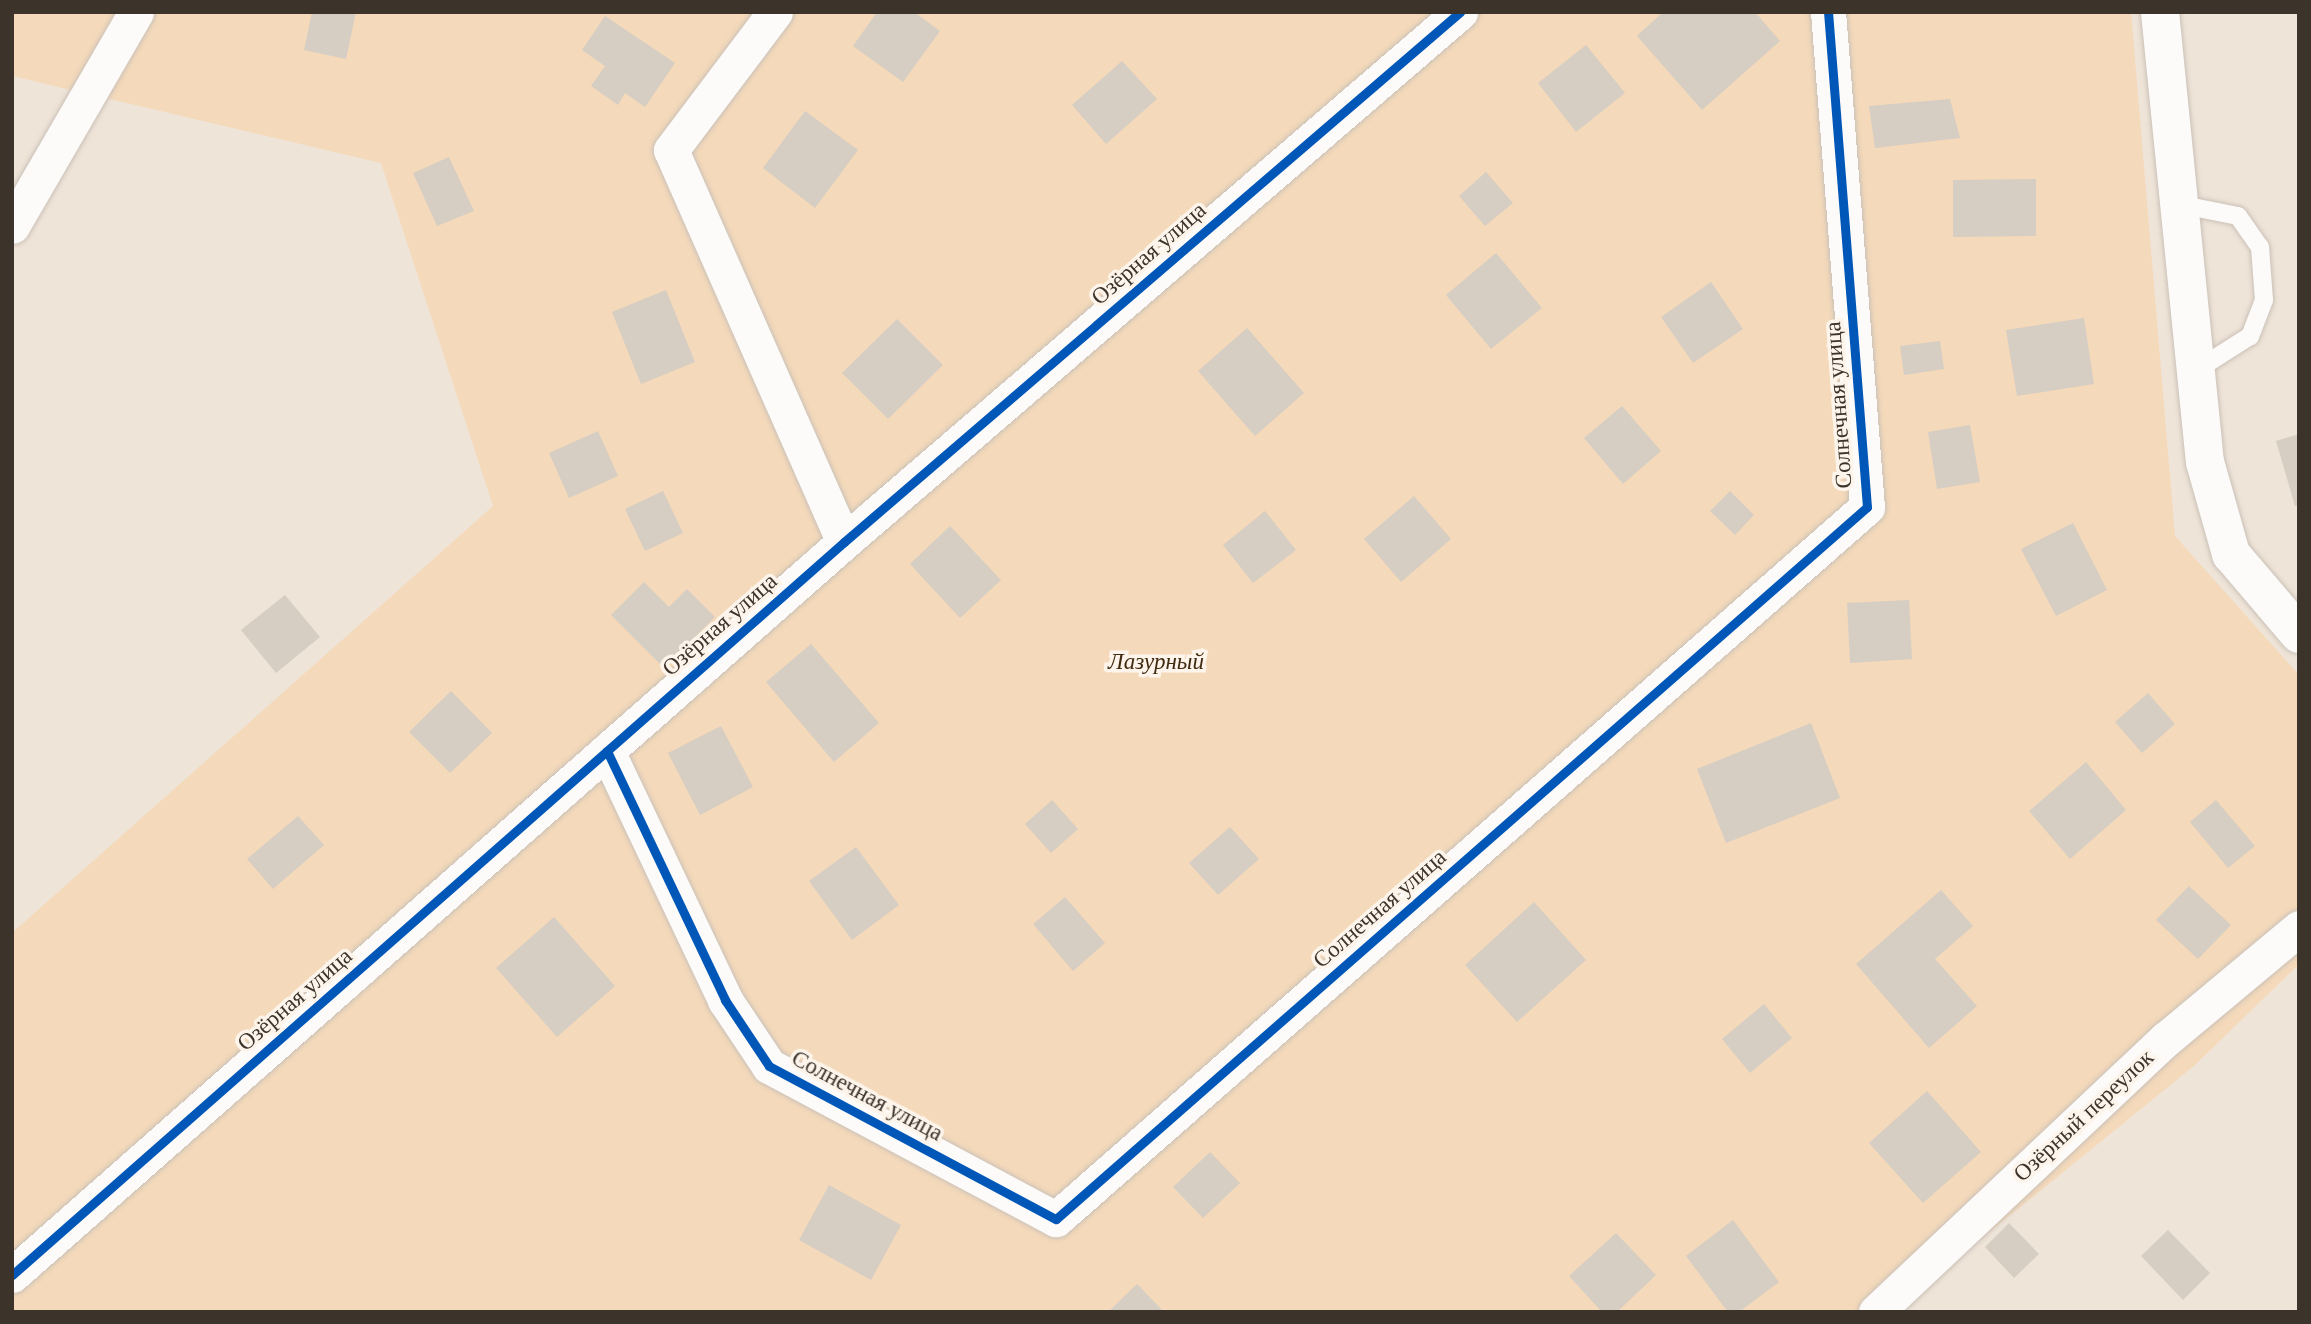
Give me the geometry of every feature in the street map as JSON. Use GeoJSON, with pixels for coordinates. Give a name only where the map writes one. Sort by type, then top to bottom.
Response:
{"type":"FeatureCollection","features":[{"type":"Feature","properties":{"kind":"street"},"geometry":{"type":"LineString","coordinates":[[12,226],[136,12]]}},
{"type":"Feature","properties":{"kind":"street"},"geometry":{"type":"LineString","coordinates":[[775,12],[671,150],[844,542]]}},
{"type":"Feature","properties":{"kind":"street","name":"Озёрная улица"},"geometry":{"type":"LineString","coordinates":[[12,1275],[844,542],[1460,12]]}},
{"type":"Feature","properties":{"kind":"street","name":"Солнечная улица"},"geometry":{"type":"LineString","coordinates":[[607,751],[725,1000],[769,1066],[1056,1219],[1867,507],[1828,12]]}},
{"type":"Feature","properties":{"kind":"street"},"geometry":{"type":"LineString","coordinates":[[2160,12],[2192,373],[2205,462],[2231,554],[2299,634]]}},
{"type":"Feature","properties":{"kind":"street","name":"Озёрный переулок"},"geometry":{"type":"LineString","coordinates":[[1876,1312],[2166,1039],[2299,928]]}},
{"type":"Feature","properties":{"kind":"lane"},"geometry":{"type":"LineString","coordinates":[[2176,204],[2238,216],[2260,247],[2264,300],[2250,336],[2192,373]]}},
{"type":"Feature","properties":{"kind":"green space","name":"Лазурный"},"geometry":{"type":"Polygon","coordinates":[[[12,12],[2131,12],[2175,536],[2299,675],[2299,964],[2195,1065],[1891,1312],[12,1312],[12,933],[493,506],[381,163],[12,76],[12,12]]]}},
{"type":"Feature","properties":{"kind":"building"},"geometry":{"type":"Polygon","coordinates":[[[312,12],[356,12],[346,59],[304,50],[312,12]]]}},
{"type":"Feature","properties":{"kind":"building"},"geometry":{"type":"Polygon","coordinates":[[[877,12],[914,12],[940,31],[903,82],[853,46],[877,12]]]}},
{"type":"Feature","properties":{"kind":"building"},"geometry":{"type":"Polygon","coordinates":[[[1663,12],[1755,12],[1780,41],[1702,110],[1637,36],[1663,12]]]}},
{"type":"Feature","properties":{"kind":"building"},"geometry":{"type":"Polygon","coordinates":[[[605,16],[675,63],[645,107],[625,93],[618,105],[591,86],[605,66],[582,50],[605,16]]]}},
{"type":"Feature","properties":{"kind":"building"},"geometry":{"type":"Polygon","coordinates":[[[1586,45],[1625,93],[1576,132],[1538,83],[1586,45]]]}},
{"type":"Feature","properties":{"kind":"building"},"geometry":{"type":"Polygon","coordinates":[[[1122,61],[1157,99],[1106,144],[1072,105],[1122,61]]]}},
{"type":"Feature","properties":{"kind":"building"},"geometry":{"type":"Polygon","coordinates":[[[1950,99],[1960,138],[1875,148],[1869,106],[1950,99]]]}},
{"type":"Feature","properties":{"kind":"building"},"geometry":{"type":"Polygon","coordinates":[[[805,111],[858,150],[815,208],[763,168],[805,111]]]}},
{"type":"Feature","properties":{"kind":"building"},"geometry":{"type":"Polygon","coordinates":[[[449,157],[474,211],[437,226],[413,173],[449,157]]]}},
{"type":"Feature","properties":{"kind":"building"},"geometry":{"type":"Polygon","coordinates":[[[1486,172],[1513,203],[1485,226],[1459,196],[1486,172]]]}},
{"type":"Feature","properties":{"kind":"building"},"geometry":{"type":"Polygon","coordinates":[[[2036,179],[2036,236],[1953,237],[1953,180],[2036,179]]]}},
{"type":"Feature","properties":{"kind":"building"},"geometry":{"type":"Polygon","coordinates":[[[1496,253],[1542,308],[1491,349],[1446,295],[1496,253]]]}},
{"type":"Feature","properties":{"kind":"building"},"geometry":{"type":"Polygon","coordinates":[[[1711,282],[1743,329],[1693,363],[1661,317],[1711,282]]]}},
{"type":"Feature","properties":{"kind":"building"},"geometry":{"type":"Polygon","coordinates":[[[666,290],[695,362],[641,384],[612,312],[666,290]]]}},
{"type":"Feature","properties":{"kind":"building"},"geometry":{"type":"Polygon","coordinates":[[[2084,318],[2094,384],[2017,396],[2006,330],[2084,318]]]}},
{"type":"Feature","properties":{"kind":"building"},"geometry":{"type":"Polygon","coordinates":[[[897,319],[943,365],[888,419],[842,373],[897,319]]]}},
{"type":"Feature","properties":{"kind":"building"},"geometry":{"type":"Polygon","coordinates":[[[1247,328],[1304,393],[1255,436],[1198,371],[1247,328]]]}},
{"type":"Feature","properties":{"kind":"building"},"geometry":{"type":"Polygon","coordinates":[[[1940,341],[1944,369],[1904,375],[1900,346],[1940,341]]]}},
{"type":"Feature","properties":{"kind":"building"},"geometry":{"type":"Polygon","coordinates":[[[1622,406],[1661,451],[1623,484],[1584,438],[1622,406]]]}},
{"type":"Feature","properties":{"kind":"building"},"geometry":{"type":"Polygon","coordinates":[[[1970,425],[1980,482],[1937,489],[1928,432],[1970,425]]]}},
{"type":"Feature","properties":{"kind":"building"},"geometry":{"type":"Polygon","coordinates":[[[598,431],[618,476],[569,498],[549,453],[598,431]]]}},
{"type":"Feature","properties":{"kind":"building"},"geometry":{"type":"Polygon","coordinates":[[[2299,434],[2299,505],[2295,506],[2276,441],[2299,434]]]}},
{"type":"Feature","properties":{"kind":"building"},"geometry":{"type":"Polygon","coordinates":[[[663,491],[683,533],[645,551],[625,509],[663,491]]]}},
{"type":"Feature","properties":{"kind":"building"},"geometry":{"type":"Polygon","coordinates":[[[1730,491],[1754,515],[1735,535],[1710,511],[1730,491]]]}},
{"type":"Feature","properties":{"kind":"building"},"geometry":{"type":"Polygon","coordinates":[[[1414,496],[1451,539],[1401,582],[1364,539],[1414,496]]]}},
{"type":"Feature","properties":{"kind":"building"},"geometry":{"type":"Polygon","coordinates":[[[1265,511],[1296,550],[1253,583],[1223,545],[1265,511]]]}},
{"type":"Feature","properties":{"kind":"building"},"geometry":{"type":"Polygon","coordinates":[[[2073,523],[2107,590],[2056,616],[2021,549],[2073,523]]]}},
{"type":"Feature","properties":{"kind":"building"},"geometry":{"type":"Polygon","coordinates":[[[950,526],[1001,580],[960,618],[910,564],[950,526]]]}},
{"type":"Feature","properties":{"kind":"building"},"geometry":{"type":"Polygon","coordinates":[[[644,582],[669,607],[687,589],[715,617],[664,668],[611,615],[644,582]]]}},
{"type":"Feature","properties":{"kind":"building"},"geometry":{"type":"Polygon","coordinates":[[[285,595],[320,637],[276,673],[241,630],[285,595]]]}},
{"type":"Feature","properties":{"kind":"building"},"geometry":{"type":"Polygon","coordinates":[[[1909,600],[1912,659],[1850,663],[1847,603],[1909,600]]]}},
{"type":"Feature","properties":{"kind":"building"},"geometry":{"type":"Polygon","coordinates":[[[811,644],[879,723],[834,762],[766,682],[811,644]]]}},
{"type":"Feature","properties":{"kind":"building"},"geometry":{"type":"Polygon","coordinates":[[[451,691],[492,733],[450,773],[409,732],[451,691]]]}},
{"type":"Feature","properties":{"kind":"building"},"geometry":{"type":"Polygon","coordinates":[[[2148,693],[2175,724],[2142,753],[2115,722],[2148,693]]]}},
{"type":"Feature","properties":{"kind":"building"},"geometry":{"type":"Polygon","coordinates":[[[1811,723],[1840,798],[1726,843],[1697,769],[1811,723]]]}},
{"type":"Feature","properties":{"kind":"building"},"geometry":{"type":"Polygon","coordinates":[[[721,726],[753,787],[700,815],[668,753],[721,726]]]}},
{"type":"Feature","properties":{"kind":"building"},"geometry":{"type":"Polygon","coordinates":[[[2086,762],[2126,810],[2070,859],[2029,811],[2086,762]]]}},
{"type":"Feature","properties":{"kind":"building"},"geometry":{"type":"Polygon","coordinates":[[[1052,800],[1078,829],[1051,853],[1025,824],[1052,800]]]}},
{"type":"Feature","properties":{"kind":"building"},"geometry":{"type":"Polygon","coordinates":[[[2216,800],[2255,846],[2228,868],[2190,822],[2216,800]]]}},
{"type":"Feature","properties":{"kind":"building"},"geometry":{"type":"Polygon","coordinates":[[[298,816],[324,845],[273,889],[247,859],[298,816]]]}},
{"type":"Feature","properties":{"kind":"building"},"geometry":{"type":"Polygon","coordinates":[[[1230,827],[1259,859],[1218,895],[1189,863],[1230,827]]]}},
{"type":"Feature","properties":{"kind":"building"},"geometry":{"type":"Polygon","coordinates":[[[856,847],[899,905],[852,940],[809,881],[856,847]]]}},
{"type":"Feature","properties":{"kind":"building"},"geometry":{"type":"Polygon","coordinates":[[[2189,886],[2231,925],[2198,959],[2156,920],[2189,886]]]}},
{"type":"Feature","properties":{"kind":"building"},"geometry":{"type":"Polygon","coordinates":[[[1941,890],[1973,926],[1935,959],[1977,1006],[1929,1048],[1856,964],[1941,890]]]}},
{"type":"Feature","properties":{"kind":"building"},"geometry":{"type":"Polygon","coordinates":[[[1065,897],[1105,943],[1073,971],[1033,924],[1065,897]]]}},
{"type":"Feature","properties":{"kind":"building"},"geometry":{"type":"Polygon","coordinates":[[[1534,902],[1586,960],[1517,1022],[1465,965],[1534,902]]]}},
{"type":"Feature","properties":{"kind":"building"},"geometry":{"type":"Polygon","coordinates":[[[554,917],[615,986],[557,1037],[496,968],[554,917]]]}},
{"type":"Feature","properties":{"kind":"building"},"geometry":{"type":"Polygon","coordinates":[[[1764,1004],[1792,1038],[1750,1073],[1722,1039],[1764,1004]]]}},
{"type":"Feature","properties":{"kind":"building"},"geometry":{"type":"Polygon","coordinates":[[[1927,1091],[1981,1152],[1923,1203],[1869,1143],[1927,1091]]]}},
{"type":"Feature","properties":{"kind":"building"},"geometry":{"type":"Polygon","coordinates":[[[1210,1152],[1240,1183],[1203,1218],[1173,1187],[1210,1152]]]}},
{"type":"Feature","properties":{"kind":"building"},"geometry":{"type":"Polygon","coordinates":[[[829,1185],[901,1225],[871,1280],[799,1240],[829,1185]]]}},
{"type":"Feature","properties":{"kind":"building"},"geometry":{"type":"Polygon","coordinates":[[[1733,1220],[1779,1282],[1739,1312],[1728,1312],[1686,1256],[1733,1220]]]}},
{"type":"Feature","properties":{"kind":"building"},"geometry":{"type":"Polygon","coordinates":[[[2009,1223],[2039,1254],[2014,1278],[1985,1247],[2009,1223]]]}},
{"type":"Feature","properties":{"kind":"building"},"geometry":{"type":"Polygon","coordinates":[[[2168,1230],[2210,1273],[2183,1300],[2141,1256],[2168,1230]]]}},
{"type":"Feature","properties":{"kind":"building"},"geometry":{"type":"Polygon","coordinates":[[[1616,1233],[1656,1275],[1617,1312],[1602,1312],[1569,1276],[1616,1233]]]}},
{"type":"Feature","properties":{"kind":"building"},"geometry":{"type":"Polygon","coordinates":[[[1137,1284],[1164,1312],[1108,1312],[1137,1284]]]}},
{"type":"Feature","properties":{"kind":"cycle path"},"geometry":{"type":"LineString","coordinates":[[12,1275],[844,542],[1460,12]]}},
{"type":"Feature","properties":{"kind":"cycle path"},"geometry":{"type":"LineString","coordinates":[[607,751],[725,1000],[769,1066],[1056,1219],[1867,507],[1828,12]]}}]}
